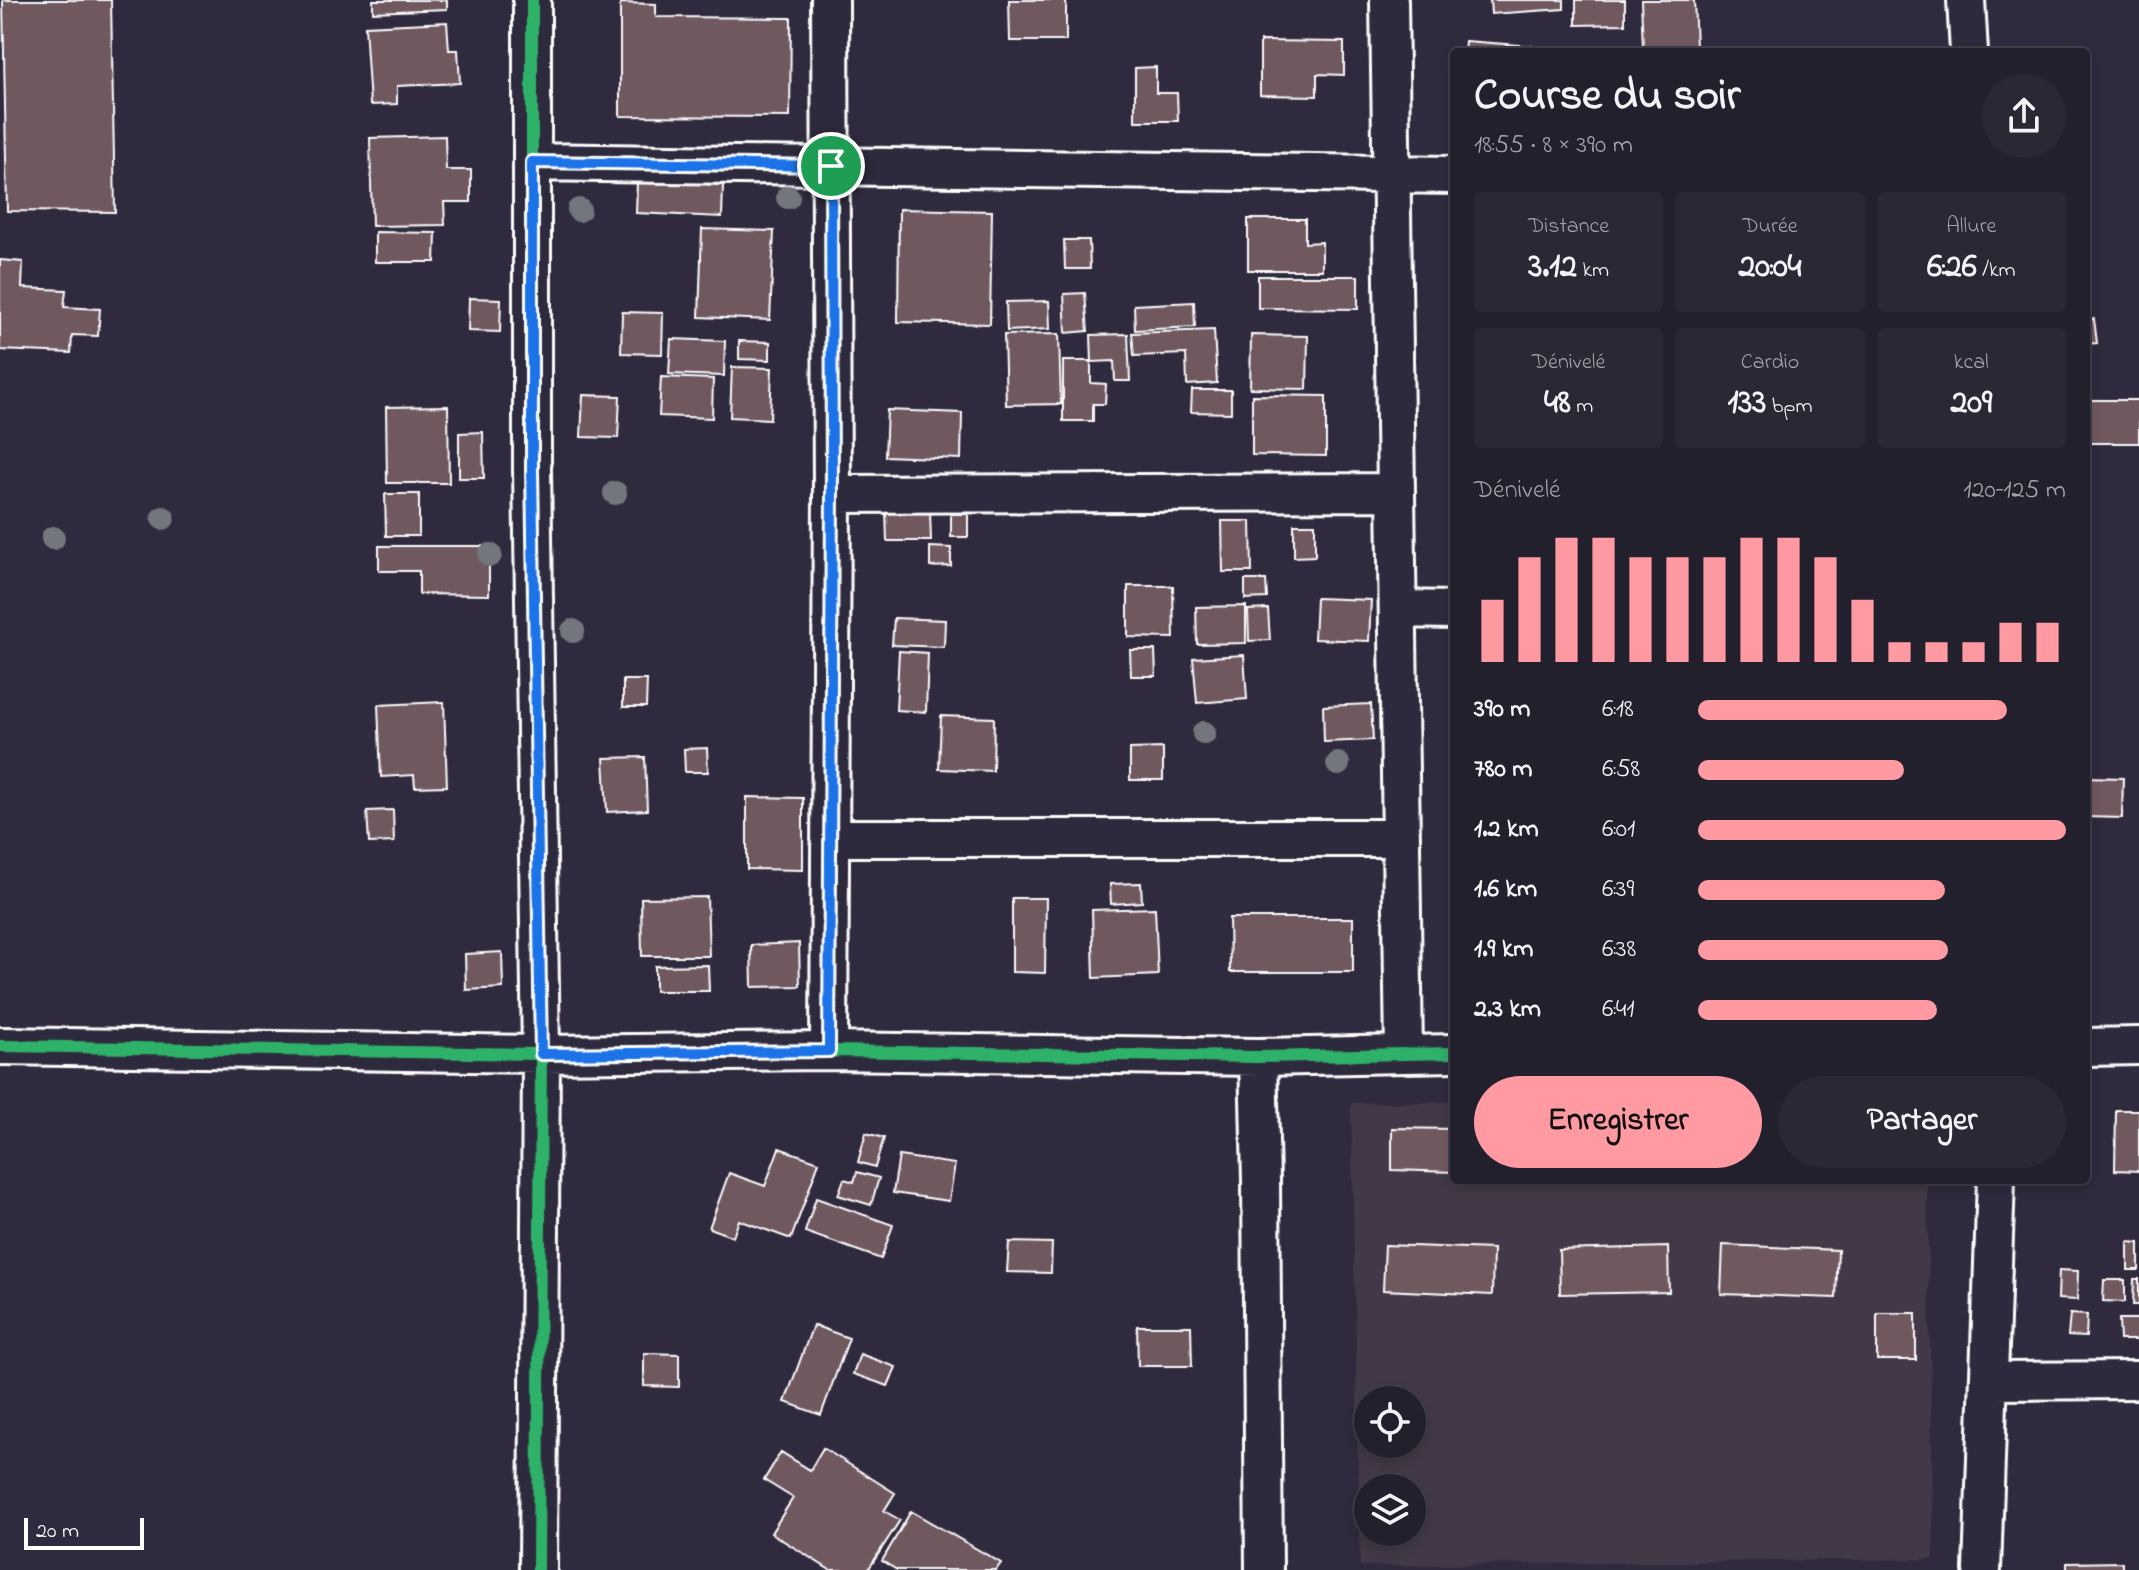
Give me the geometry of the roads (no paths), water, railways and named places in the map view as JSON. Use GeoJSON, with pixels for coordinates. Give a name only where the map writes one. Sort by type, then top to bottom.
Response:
{"type":"FeatureCollection","features":[{"type":"Feature","properties":{"kind":"street"},"geometry":{"type":"LineString","coordinates":[[532,0],[532,469],[541,1054],[538,1570]]}},
{"type":"Feature","properties":{"kind":"street"},"geometry":{"type":"LineString","coordinates":[[829,1051],[832,494],[830,0]]}},
{"type":"Feature","properties":{"kind":"street"},"geometry":{"type":"LineString","coordinates":[[1389,0],[1404,1054]]}},
{"type":"Feature","properties":{"kind":"street"},"geometry":{"type":"LineString","coordinates":[[1966,0],[1969,48]]}},
{"type":"Feature","properties":{"kind":"street"},"geometry":{"type":"LineString","coordinates":[[532,162],[1450,175]]}},
{"type":"Feature","properties":{"kind":"street"},"geometry":{"type":"LineString","coordinates":[[832,494],[1396,492]]}},
{"type":"Feature","properties":{"kind":"street"},"geometry":{"type":"LineString","coordinates":[[1398,609],[1450,610]]}},
{"type":"Feature","properties":{"kind":"street"},"geometry":{"type":"LineString","coordinates":[[831,838],[1401,838]]}},
{"type":"Feature","properties":{"kind":"street"},"geometry":{"type":"LineString","coordinates":[[0,1046],[541,1054],[829,1051],[1258,1057],[1450,1053]]}},
{"type":"Feature","properties":{"kind":"street"},"geometry":{"type":"LineString","coordinates":[[2090,1047],[2139,1046]]}},
{"type":"Feature","properties":{"kind":"street"},"geometry":{"type":"LineString","coordinates":[[1258,1057],[1264,1570]]}},
{"type":"Feature","properties":{"kind":"street"},"geometry":{"type":"LineString","coordinates":[[1982,1570],[1996,1184]]}},
{"type":"Feature","properties":{"kind":"street"},"geometry":{"type":"LineString","coordinates":[[1989,1381],[2139,1380]]}}]}
